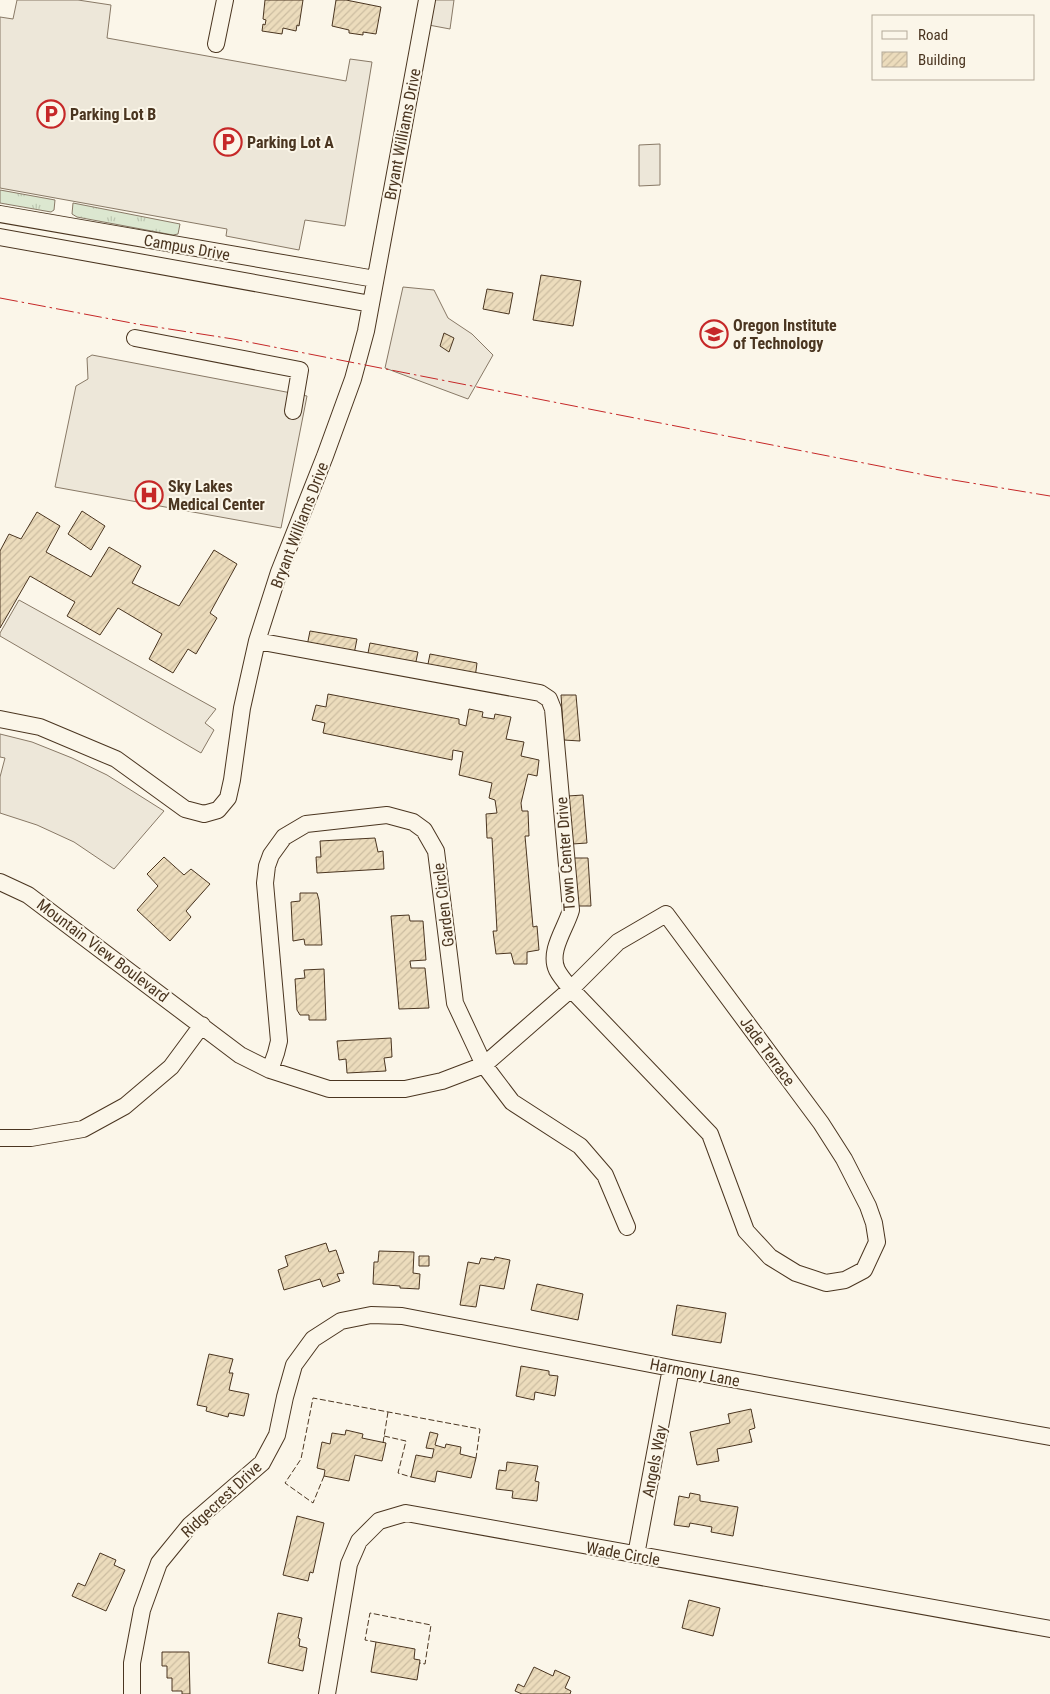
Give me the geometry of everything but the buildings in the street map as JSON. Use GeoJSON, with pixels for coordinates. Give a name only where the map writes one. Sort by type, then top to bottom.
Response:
{"type":"FeatureCollection","features":[{"type":"Feature","properties":{"kind":"street"},"geometry":{"type":"LineString","coordinates":[[216,44],[225,0]]}},
{"type":"Feature","properties":{"kind":"street","name":"Bryant Williams Drive"},"geometry":{"type":"LineString","coordinates":[[0,719],[40,727],[116,759],[185,808],[204,814],[218,810],[228,798],[242,708],[257,642],[279,572],[353,379],[366,331],[427,0]]}},
{"type":"Feature","properties":{"kind":"street","name":"Campus Drive"},"geometry":{"type":"LineString","coordinates":[[0,214],[375,279]]}},
{"type":"Feature","properties":{"kind":"street"},"geometry":{"type":"LineString","coordinates":[[54,246],[58,224]]}},
{"type":"Feature","properties":{"kind":"street","name":"Campus Drive"},"geometry":{"type":"LineString","coordinates":[[0,236],[371,304]]}},
{"type":"Feature","properties":{"kind":"street"},"geometry":{"type":"LineString","coordinates":[[184,270],[188,247]]}},
{"type":"Feature","properties":{"kind":"street"},"geometry":{"type":"LineString","coordinates":[[135,338],[300,370],[293,411]]}},
{"type":"Feature","properties":{"kind":"street","name":"Town Center Drive"},"geometry":{"type":"LineString","coordinates":[[257,642],[540,693],[549,699],[553,709],[571,910],[556,946],[554,959],[556,969],[570,989],[710,1134],[746,1230],[770,1257],[796,1273],[826,1283]]}},
{"type":"Feature","properties":{"kind":"street","name":"Garden Circle"},"geometry":{"type":"LineString","coordinates":[[270,1070],[279,1041],[265,883],[266,866],[270,854],[284,837],[306,824],[386,815],[413,822],[424,830],[436,851],[455,1003],[484,1065],[512,1102],[580,1146],[605,1175],[627,1227]]}},
{"type":"Feature","properties":{"kind":"street","name":"Mountain View Boulevard"},"geometry":{"type":"LineString","coordinates":[[0,882],[28,895],[240,1054],[270,1070],[329,1089],[405,1089],[442,1081],[484,1065]]}},
{"type":"Feature","properties":{"kind":"street","name":"Jade Terrace"},"geometry":{"type":"LineString","coordinates":[[570,989],[618,942],[666,914],[821,1123],[844,1159],[868,1206],[874,1223],[877,1242],[864,1270],[845,1280],[826,1283]]}},
{"type":"Feature","properties":{"kind":"street"},"geometry":{"type":"LineString","coordinates":[[484,1065],[570,989]]}},
{"type":"Feature","properties":{"kind":"street"},"geometry":{"type":"LineString","coordinates":[[0,1138],[31,1138],[83,1129],[125,1106],[171,1067],[202,1025]]}},
{"type":"Feature","properties":{"kind":"street","name":"Harmony Lane"},"geometry":{"type":"LineString","coordinates":[[341,1322],[371,1315],[402,1316],[671,1368],[1050,1437]]}},
{"type":"Feature","properties":{"kind":"street","name":"Ridgecrest Drive"},"geometry":{"type":"LineString","coordinates":[[132,1694],[132,1663],[142,1610],[159,1564],[190,1525],[262,1463],[277,1434],[294,1365],[313,1339],[341,1322]]}},
{"type":"Feature","properties":{"kind":"street","name":"Angels Way"},"geometry":{"type":"LineString","coordinates":[[636,1555],[671,1368]]}},
{"type":"Feature","properties":{"kind":"street","name":"Wade Circle"},"geometry":{"type":"LineString","coordinates":[[327,1694],[349,1564],[359,1541],[379,1521],[406,1514],[1050,1628]]}},
{"type":"Feature","properties":{"kind":"green space"},"geometry":{"type":"Polygon","coordinates":[[[0,190],[55,200],[54,210],[51,212],[0,203],[0,190]]]}},
{"type":"Feature","properties":{"kind":"green space"},"geometry":{"type":"Polygon","coordinates":[[[73,203],[180,224],[178,234],[173,235],[77,217],[72,214],[73,203]]]}},
{"type":"Feature","properties":{"kind":"shaded area","name":"Parking Lot A"},"geometry":{"type":"Polygon","coordinates":[[[17,0],[78,0],[111,5],[107,38],[346,81],[350,59],[372,62],[345,226],[305,220],[299,250],[226,236],[227,229],[0,188],[0,17],[13,19],[17,0]]]}},
{"type":"Feature","properties":{"kind":"shaded area"},"geometry":{"type":"Polygon","coordinates":[[[423,0],[454,0],[450,29],[418,23],[423,0]]]}},
{"type":"Feature","properties":{"kind":"shaded area"},"geometry":{"type":"Polygon","coordinates":[[[660,144],[660,185],[639,186],[639,145],[660,144]]]}},
{"type":"Feature","properties":{"kind":"shaded area"},"geometry":{"type":"Polygon","coordinates":[[[403,287],[434,290],[448,318],[472,334],[493,355],[468,399],[385,368],[403,287]]]}},
{"type":"Feature","properties":{"kind":"shaded area"},"geometry":{"type":"Polygon","coordinates":[[[92,355],[307,396],[281,528],[55,487],[76,386],[88,379],[87,358],[92,355]]]}},
{"type":"Feature","properties":{"kind":"shaded area"},"geometry":{"type":"Polygon","coordinates":[[[19,600],[216,709],[205,723],[214,730],[201,753],[0,636],[19,600]]]}},
{"type":"Feature","properties":{"kind":"shaded area"},"geometry":{"type":"Polygon","coordinates":[[[0,734],[32,742],[72,758],[107,775],[164,811],[114,869],[74,842],[37,825],[0,813],[0,777],[5,758],[0,757],[0,734]]]}},
{"type":"Feature","properties":{"kind":"fence"},"geometry":{"type":"LineString","coordinates":[[324,1476],[313,1503],[285,1483],[301,1459],[313,1398],[480,1429],[476,1458]]}},
{"type":"Feature","properties":{"kind":"fence"},"geometry":{"type":"LineString","coordinates":[[383,1443],[388,1412]]}},
{"type":"Feature","properties":{"kind":"fence"},"geometry":{"type":"LineString","coordinates":[[384,1436],[406,1441],[398,1473],[411,1477]]}},
{"type":"Feature","properties":{"kind":"fence"},"geometry":{"type":"LineString","coordinates":[[376,1642],[365,1640],[370,1613],[431,1625],[425,1664],[420,1663]]}},
{"type":"Feature","properties":{"kind":"power"},"geometry":{"type":"LineString","coordinates":[[0,298],[137,324],[233,339],[935,477],[1050,496]]}},
{"type":"Feature","properties":{"kind":"place","name":"Parking Lot B"},"geometry":{"type":"Point","coordinates":[51,114]}},
{"type":"Feature","properties":{"kind":"place","name":"Parking Lot A"},"geometry":{"type":"Point","coordinates":[228,142]}},
{"type":"Feature","properties":{"kind":"place","name":"Oregon Institute of Technology"},"geometry":{"type":"Point","coordinates":[714,334]}},
{"type":"Feature","properties":{"kind":"place","name":"Sky Lakes Medical Center"},"geometry":{"type":"Point","coordinates":[149,495]}}]}
